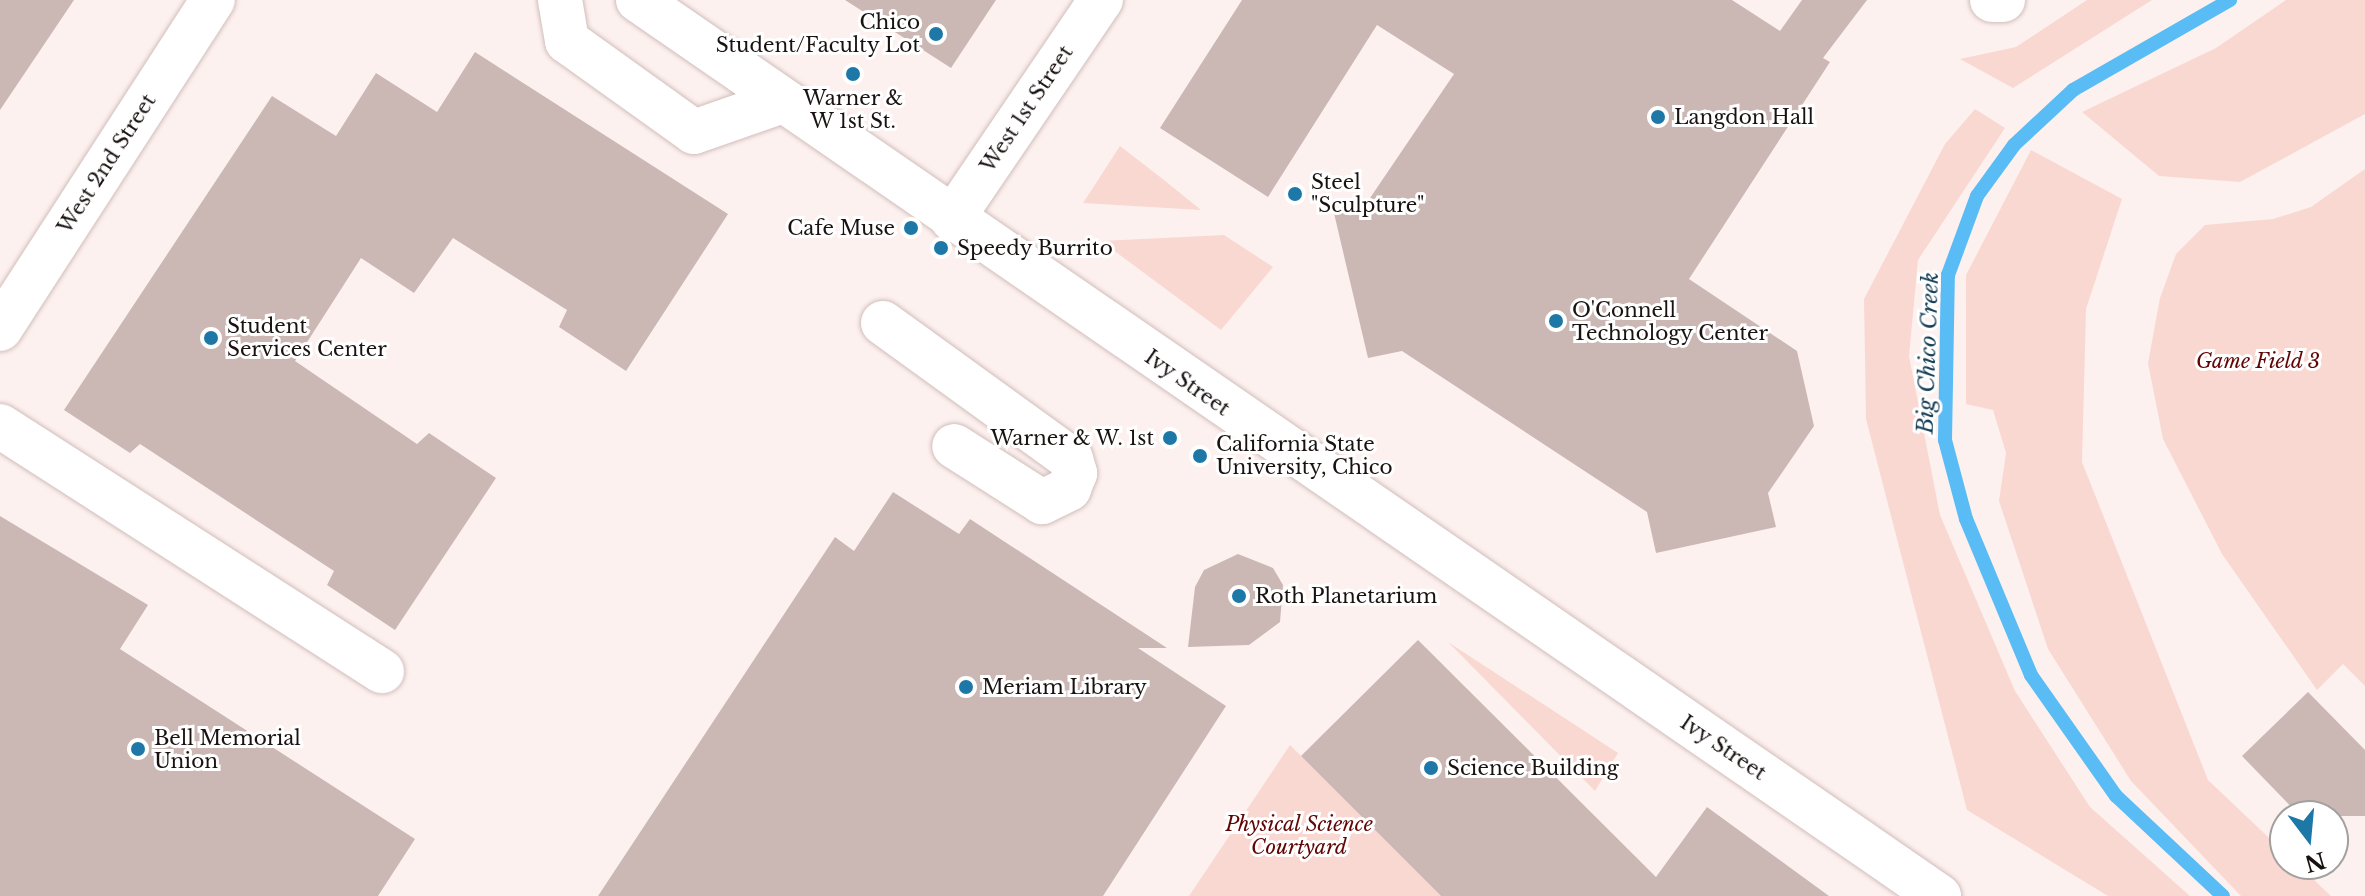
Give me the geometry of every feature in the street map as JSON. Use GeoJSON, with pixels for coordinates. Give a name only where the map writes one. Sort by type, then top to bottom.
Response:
{"type":"FeatureCollection","features":[{"type":"Feature","properties":{"kind":"street","name":"West 2nd Street"},"geometry":{"type":"LineString","coordinates":[[0,329],[213,0]]}},
{"type":"Feature","properties":{"kind":"street"},"geometry":{"type":"LineString","coordinates":[[560,0],[567,41],[694,132],[783,101]]}},
{"type":"Feature","properties":{"kind":"street","name":"Ivy Street"},"geometry":{"type":"LineString","coordinates":[[638,0],[1939,896]]}},
{"type":"Feature","properties":{"kind":"street","name":"West 1st Street"},"geometry":{"type":"LineString","coordinates":[[952,219],[1101,0]]}},
{"type":"Feature","properties":{"kind":"street"},"geometry":{"type":"LineString","coordinates":[[883,323],[1071,459],[1075,473],[1069,489],[1042,502],[954,446]]}},
{"type":"Feature","properties":{"kind":"street"},"geometry":{"type":"LineString","coordinates":[[0,426],[382,671]]}},
{"type":"Feature","properties":{"kind":"green space"},"geometry":{"type":"Polygon","coordinates":[[[2087,0],[2152,0],[2013,88],[1960,59],[2016,47],[2087,0]]]}},
{"type":"Feature","properties":{"kind":"green space"},"geometry":{"type":"Polygon","coordinates":[[[2286,0],[2365,0],[2365,114],[2240,182],[2159,176],[2082,112],[2216,48],[2286,0]]]}},
{"type":"Feature","properties":{"kind":"green space"},"geometry":{"type":"Polygon","coordinates":[[[1975,109],[2005,128],[1918,260],[1909,356],[1940,515],[2015,691],[2090,807],[2190,896],[2108,896],[1967,810],[1866,419],[1864,299],[1945,144],[1975,109]]]}},
{"type":"Feature","properties":{"kind":"green space"},"geometry":{"type":"Polygon","coordinates":[[[1120,146],[1164,180],[1201,210],[1083,203],[1120,146]]]}},
{"type":"Feature","properties":{"kind":"green space"},"geometry":{"type":"Polygon","coordinates":[[[2031,150],[2122,199],[2086,309],[2082,462],[2208,780],[2269,838],[2269,880],[2314,880],[2331,896],[2241,896],[2131,781],[2048,649],[1999,501],[2006,453],[1993,410],[1966,404],[1966,275],[2031,150]]]}},
{"type":"Feature","properties":{"kind":"green space","name":"Game Field 3"},"geometry":{"type":"Polygon","coordinates":[[[2365,169],[2365,686],[2343,664],[2317,690],[2222,554],[2163,439],[2148,363],[2160,298],[2176,254],[2205,225],[2273,219],[2311,207],[2365,169]]]}},
{"type":"Feature","properties":{"kind":"green space"},"geometry":{"type":"Polygon","coordinates":[[[1224,235],[1273,267],[1221,330],[1101,241],[1224,235]]]}},
{"type":"Feature","properties":{"kind":"green space"},"geometry":{"type":"Polygon","coordinates":[[[1448,642],[1618,753],[1595,791],[1448,642]]]}},
{"type":"Feature","properties":{"kind":"green space","name":"Physical Science Courtyard"},"geometry":{"type":"Polygon","coordinates":[[[1290,745],[1441,896],[1189,896],[1290,745]]]}},
{"type":"Feature","properties":{"kind":"building"},"geometry":{"type":"Polygon","coordinates":[[[0,0],[74,0],[0,110],[0,0]]]}},
{"type":"Feature","properties":{"kind":"building","name":"Chico Student/Faculty Lot"},"geometry":{"type":"Polygon","coordinates":[[[845,0],[996,0],[951,68],[845,0]]]}},
{"type":"Feature","properties":{"kind":"building"},"geometry":{"type":"Polygon","coordinates":[[[1242,0],[1732,0],[1780,31],[1802,0],[1867,0],[1823,58],[1830,62],[1689,279],[1797,351],[1814,426],[1768,493],[1776,527],[1656,553],[1647,512],[1402,351],[1368,358],[1333,209],[1368,201],[1454,74],[1377,25],[1268,197],[1160,128],[1242,0]]]}},
{"type":"Feature","properties":{"kind":"building","name":"Student Services Center"},"geometry":{"type":"Polygon","coordinates":[[[475,52],[728,214],[626,371],[559,327],[567,310],[453,238],[414,293],[361,258],[295,361],[417,444],[429,433],[496,478],[395,630],[327,585],[334,571],[140,444],[130,453],[64,410],[272,96],[336,136],[376,73],[437,112],[475,52]]]}},
{"type":"Feature","properties":{"kind":"building","name":"Meriam Library"},"geometry":{"type":"Polygon","coordinates":[[[893,492],[959,534],[970,519],[1167,648],[1138,648],[1226,706],[1103,896],[598,896],[835,537],[854,551],[893,492]]]}},
{"type":"Feature","properties":{"kind":"building","name":"Bell Memorial Union"},"geometry":{"type":"Polygon","coordinates":[[[0,516],[148,605],[120,649],[415,839],[378,896],[0,896],[0,516]]]}},
{"type":"Feature","properties":{"kind":"building","name":"Roth Planetarium"},"geometry":{"type":"Polygon","coordinates":[[[1238,554],[1273,568],[1283,585],[1280,622],[1249,645],[1188,647],[1195,587],[1204,570],[1238,554]]]}},
{"type":"Feature","properties":{"kind":"building","name":"Science Building"},"geometry":{"type":"Polygon","coordinates":[[[1418,640],[1656,877],[1707,807],[1829,896],[1441,896],[1301,756],[1418,640]]]}},
{"type":"Feature","properties":{"kind":"building"},"geometry":{"type":"Polygon","coordinates":[[[2308,692],[2365,750],[2365,816],[2349,816],[2349,800],[2285,800],[2242,756],[2308,692]]]}},
{"type":"Feature","properties":{"kind":"waterway","name":"Big Chico Creek"},"geometry":{"type":"LineString","coordinates":[[2223,896],[2116,796],[2031,675],[1966,519],[1945,440],[1948,275],[1977,196],[2014,145],[2073,90],[2230,0]]}},
{"type":"Feature","properties":{"kind":"place","name":"Chico Student/Faculty Lot"},"geometry":{"type":"Point","coordinates":[936,34]}},
{"type":"Feature","properties":{"kind":"place","name":"Warner & W 1st St."},"geometry":{"type":"Point","coordinates":[853,74]}},
{"type":"Feature","properties":{"kind":"place","name":"Langdon Hall"},"geometry":{"type":"Point","coordinates":[1658,117]}},
{"type":"Feature","properties":{"kind":"place","name":"Steel \"Sculpture\""},"geometry":{"type":"Point","coordinates":[1295,194]}},
{"type":"Feature","properties":{"kind":"place","name":"Cafe Muse"},"geometry":{"type":"Point","coordinates":[911,228]}},
{"type":"Feature","properties":{"kind":"place","name":"Speedy Burrito"},"geometry":{"type":"Point","coordinates":[941,248]}},
{"type":"Feature","properties":{"kind":"place","name":"O'Connell Technology Center"},"geometry":{"type":"Point","coordinates":[1556,321]}},
{"type":"Feature","properties":{"kind":"place","name":"Student Services Center"},"geometry":{"type":"Point","coordinates":[211,338]}},
{"type":"Feature","properties":{"kind":"place","name":"Warner & W. 1st"},"geometry":{"type":"Point","coordinates":[1170,438]}},
{"type":"Feature","properties":{"kind":"place","name":"California State University, Chico"},"geometry":{"type":"Point","coordinates":[1200,456]}},
{"type":"Feature","properties":{"kind":"place","name":"Roth Planetarium"},"geometry":{"type":"Point","coordinates":[1239,596]}},
{"type":"Feature","properties":{"kind":"place","name":"Meriam Library"},"geometry":{"type":"Point","coordinates":[966,687]}},
{"type":"Feature","properties":{"kind":"place","name":"Bell Memorial Union"},"geometry":{"type":"Point","coordinates":[138,749]}},
{"type":"Feature","properties":{"kind":"place","name":"Science Building"},"geometry":{"type":"Point","coordinates":[1431,768]}}]}
